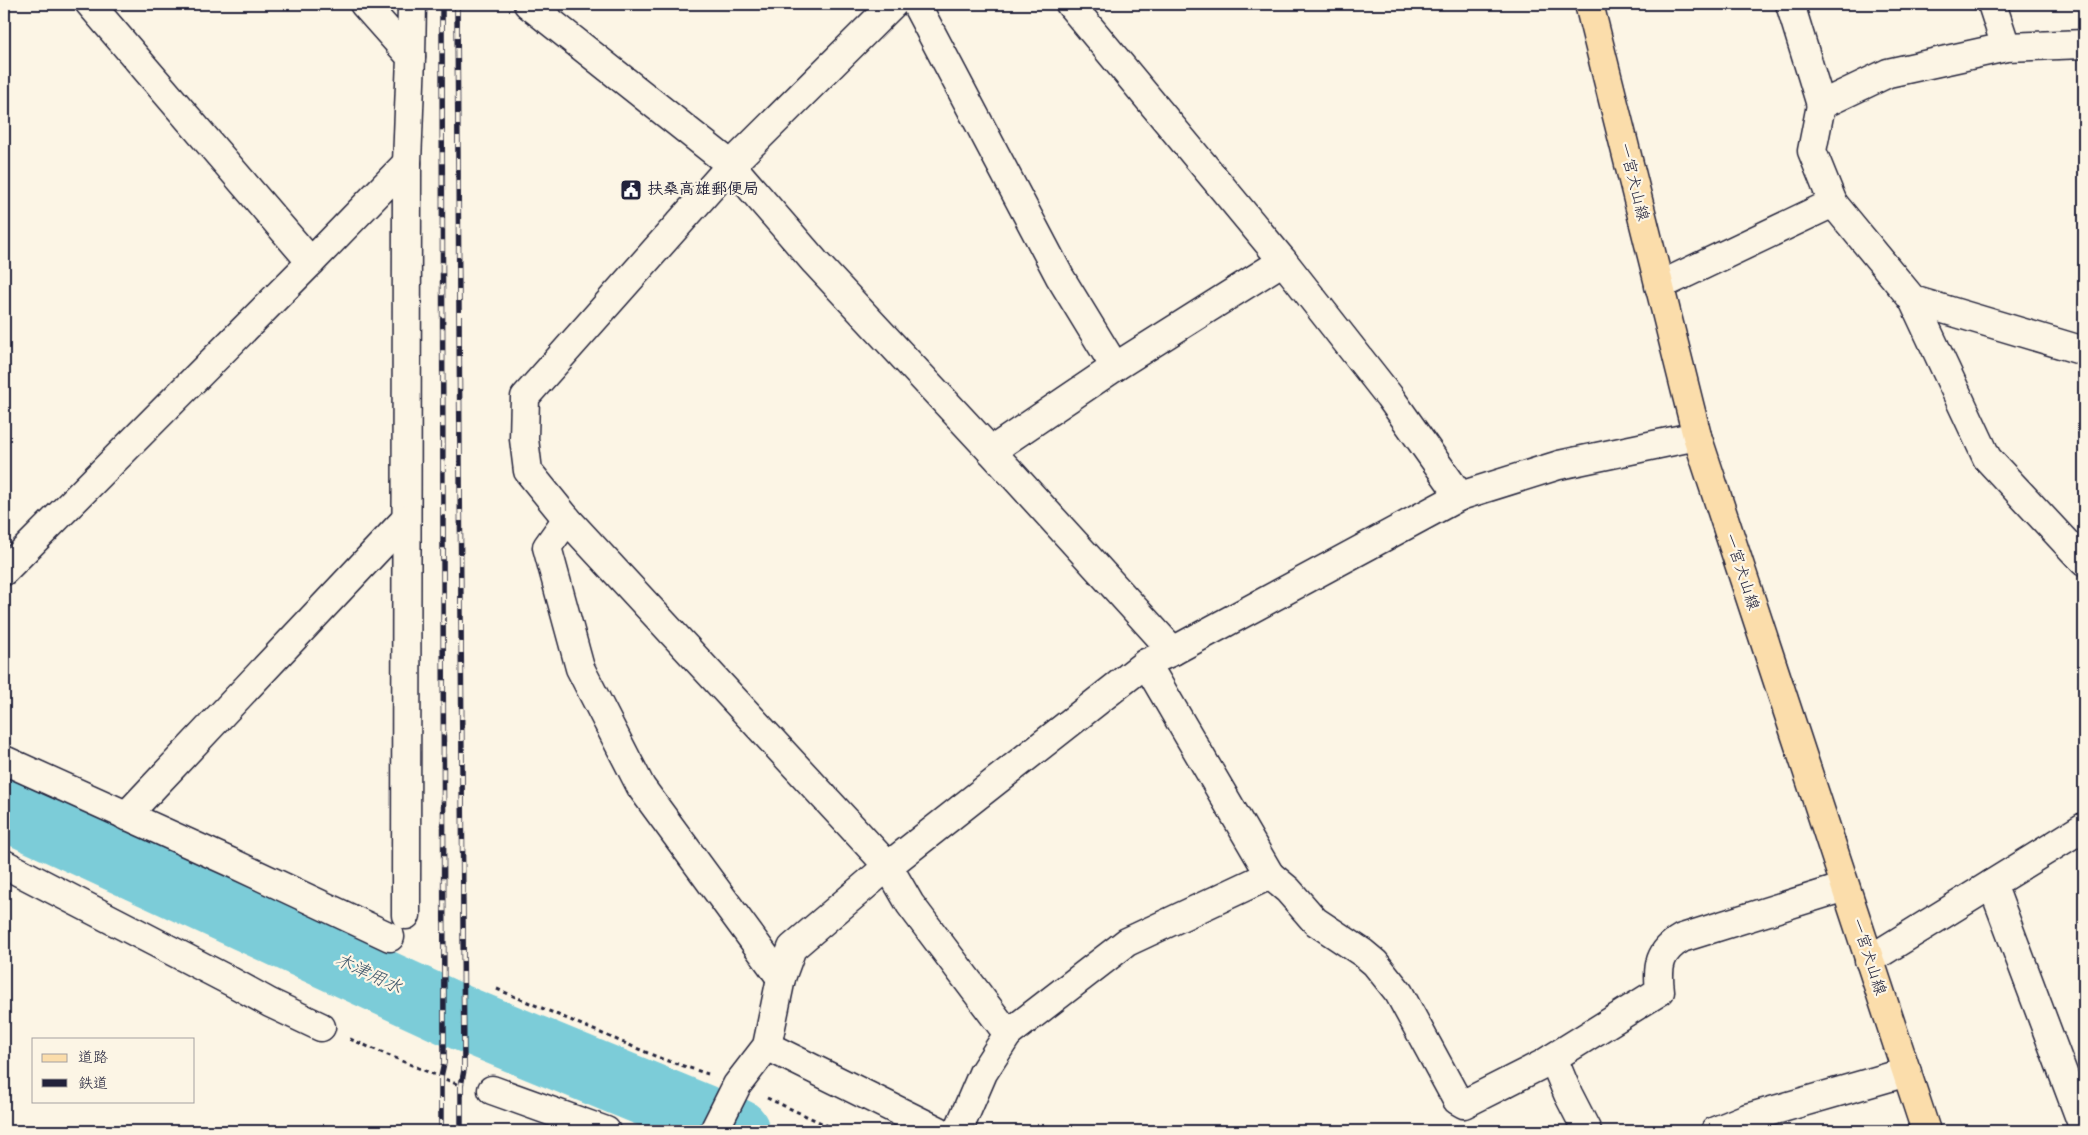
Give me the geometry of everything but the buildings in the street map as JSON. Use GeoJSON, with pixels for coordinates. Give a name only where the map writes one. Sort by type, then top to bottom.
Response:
{"type":"FeatureCollection","features":[{"type":"Feature","properties":{"kind":"main road","name":"一宮犬山線"},"geometry":{"type":"LineString","coordinates":[[1589,4],[1697,436],[1926,1131]]}},
{"type":"Feature","properties":{"kind":"street"},"geometry":{"type":"LineString","coordinates":[[90,4],[311,262]]}},
{"type":"Feature","properties":{"kind":"street"},"geometry":{"type":"LineString","coordinates":[[364,4],[411,57]]}},
{"type":"Feature","properties":{"kind":"street"},"geometry":{"type":"LineString","coordinates":[[406,915],[407,163],[412,4]]}},
{"type":"Feature","properties":{"kind":"street"},"geometry":{"type":"LineString","coordinates":[[528,4],[731,165],[815,262],[1173,650]]}},
{"type":"Feature","properties":{"kind":"street"},"geometry":{"type":"LineString","coordinates":[[893,4],[731,165],[525,397],[524,439],[528,471],[567,519],[888,866],[910,904],[1008,1034]]}},
{"type":"Feature","properties":{"kind":"street"},"geometry":{"type":"LineString","coordinates":[[916,4],[1060,277],[1115,367]]}},
{"type":"Feature","properties":{"kind":"street"},"geometry":{"type":"LineString","coordinates":[[1070,4],[1283,261],[1389,396],[1460,496]]}},
{"type":"Feature","properties":{"kind":"street"},"geometry":{"type":"LineString","coordinates":[[1790,4],[1821,105],[1812,150],[1833,203],[1913,300],[1987,458],[2084,562]]}},
{"type":"Feature","properties":{"kind":"street"},"geometry":{"type":"LineString","coordinates":[[1992,4],[2006,47]]}},
{"type":"Feature","properties":{"kind":"street"},"geometry":{"type":"LineString","coordinates":[[1821,105],[1888,73],[2006,47],[2084,44]]}},
{"type":"Feature","properties":{"kind":"street"},"geometry":{"type":"LineString","coordinates":[[4,571],[407,163]]}},
{"type":"Feature","properties":{"kind":"street"},"geometry":{"type":"LineString","coordinates":[[1659,286],[1833,203]]}},
{"type":"Feature","properties":{"kind":"street"},"geometry":{"type":"LineString","coordinates":[[991,451],[1115,367],[1283,261]]}},
{"type":"Feature","properties":{"kind":"street"},"geometry":{"type":"LineString","coordinates":[[1913,300],[2084,351]]}},
{"type":"Feature","properties":{"kind":"street"},"geometry":{"type":"LineString","coordinates":[[714,1131],[737,1084],[768,1046],[781,978],[792,948],[888,866],[1146,663],[1460,496],[1559,465],[1697,436]]}},
{"type":"Feature","properties":{"kind":"street"},"geometry":{"type":"LineString","coordinates":[[126,816],[406,519]]}},
{"type":"Feature","properties":{"kind":"street"},"geometry":{"type":"LineString","coordinates":[[567,519],[547,547],[580,668],[641,787],[781,978]]}},
{"type":"Feature","properties":{"kind":"street"},"geometry":{"type":"LineString","coordinates":[[1146,663],[1270,875],[1288,890],[1315,921],[1362,953],[1389,979],[1399,993],[1458,1100],[1464,1104],[1553,1058],[1660,991],[1659,975],[1661,960],[1667,949],[1677,941],[1846,887]]}},
{"type":"Feature","properties":{"kind":"street"},"geometry":{"type":"LineString","coordinates":[[4,760],[390,937]]}},
{"type":"Feature","properties":{"kind":"street"},"geometry":{"type":"LineString","coordinates":[[1869,960],[2084,827]]}},
{"type":"Feature","properties":{"kind":"street"},"geometry":{"type":"LineString","coordinates":[[4,864],[270,1003],[321,1027]]}},
{"type":"Feature","properties":{"kind":"street"},"geometry":{"type":"LineString","coordinates":[[958,1131],[983,1073],[1008,1034],[1127,942],[1270,875]]}},
{"type":"Feature","properties":{"kind":"street"},"geometry":{"type":"LineString","coordinates":[[1992,884],[2084,1129]]}},
{"type":"Feature","properties":{"kind":"street"},"geometry":{"type":"LineString","coordinates":[[768,1046],[939,1131]]}},
{"type":"Feature","properties":{"kind":"street"},"geometry":{"type":"LineString","coordinates":[[1553,1058],[1568,1094],[1587,1131]]}},
{"type":"Feature","properties":{"kind":"street"},"geometry":{"type":"LineString","coordinates":[[1715,1131],[1747,1118],[1907,1072]]}},
{"type":"Feature","properties":{"kind":"street"},"geometry":{"type":"LineString","coordinates":[[492,1090],[606,1131]]}},
{"type":"Feature","properties":{"kind":"path"},"geometry":{"type":"LineString","coordinates":[[497,989],[662,1059],[737,1084],[839,1131]]}},
{"type":"Feature","properties":{"kind":"path"},"geometry":{"type":"LineString","coordinates":[[321,1027],[461,1086],[492,1090]]}},
{"type":"Feature","properties":{"kind":"waterway","name":"木津用水"},"geometry":{"type":"LineString","coordinates":[[4,807],[452,1014],[737,1131]]}},
{"type":"Feature","properties":{"kind":"railway"},"geometry":{"type":"LineString","coordinates":[[441,1131],[441,1077],[444,1063],[442,4]]}},
{"type":"Feature","properties":{"kind":"railway"},"geometry":{"type":"LineString","coordinates":[[457,4],[464,1070],[461,1086],[461,1131]]}},
{"type":"Feature","properties":{"kind":"place","name":"扶桑高雄郵便局"},"geometry":{"type":"Point","coordinates":[631,190]}}]}
